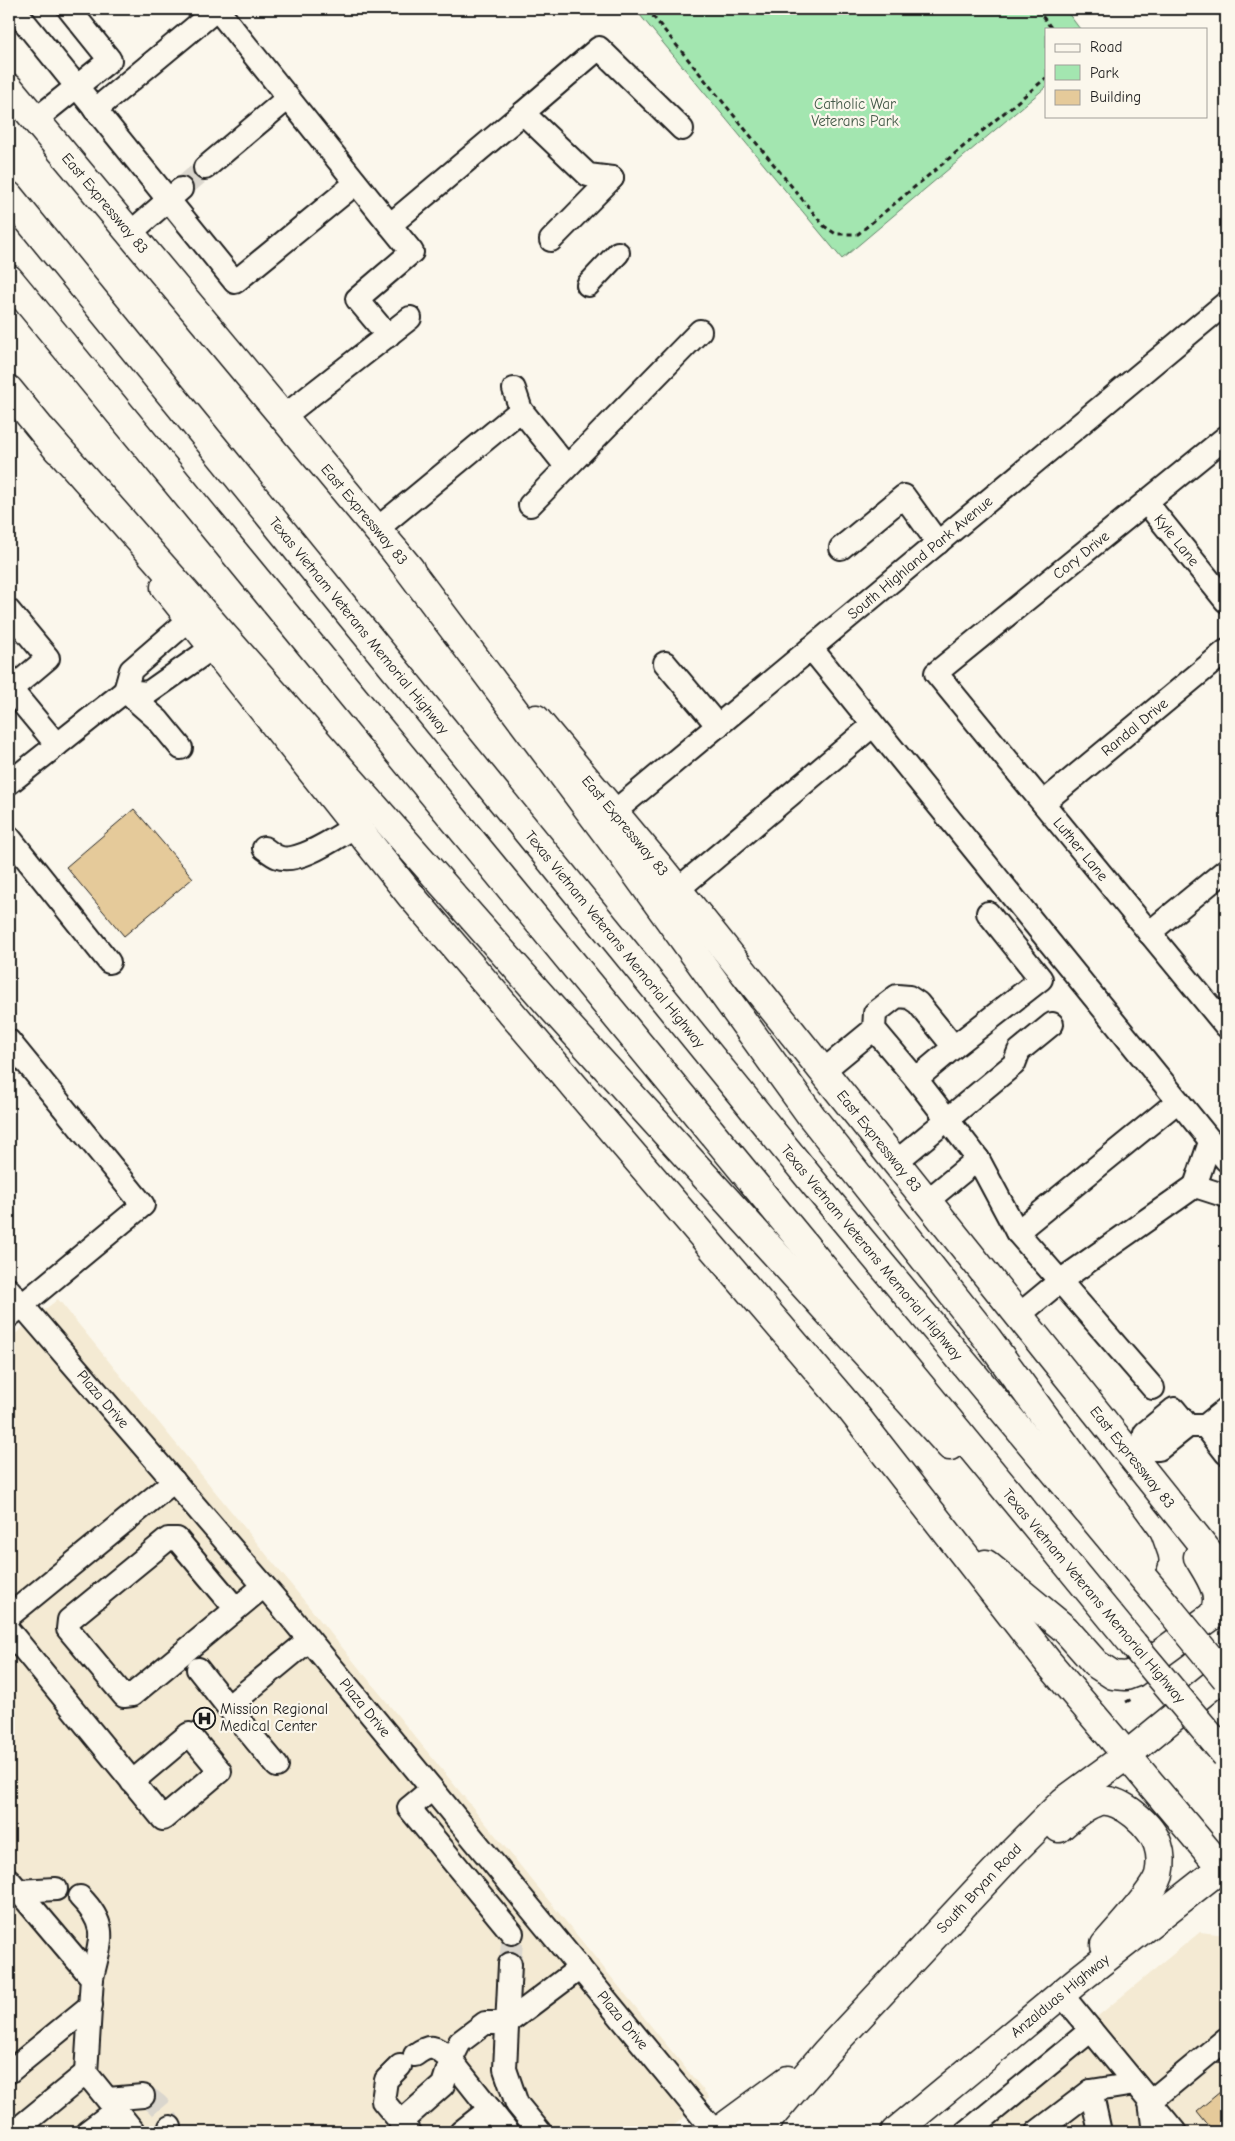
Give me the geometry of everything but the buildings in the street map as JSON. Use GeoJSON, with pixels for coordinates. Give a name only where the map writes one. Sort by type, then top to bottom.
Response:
{"type":"FeatureCollection","features":[{"type":"Feature","properties":{"kind":"main road","name":"East Expressway 83"},"geometry":{"type":"LineString","coordinates":[[9,88],[129,234],[614,812],[1019,1315],[1137,1453],[1160,1491],[1226,1574]]}},
{"type":"Feature","properties":{"kind":"main road","name":"Texas Vietnam Veterans Memorial Highway"},"geometry":{"type":"LineString","coordinates":[[9,196],[821,1192],[1226,1678]]}},
{"type":"Feature","properties":{"kind":"main road","name":"Texas Vietnam Veterans Memorial Highway"},"geometry":{"type":"LineString","coordinates":[[9,279],[831,1274],[1084,1586],[1226,1755]]}},
{"type":"Feature","properties":{"kind":"main road"},"geometry":{"type":"LineString","coordinates":[[9,390],[212,648],[425,912],[849,1407],[1048,1662],[1225,1868]]}},
{"type":"Feature","properties":{"kind":"main road"},"geometry":{"type":"LineString","coordinates":[[43,431],[558,1015],[924,1419],[1084,1586]]}},
{"type":"Feature","properties":{"kind":"main road"},"geometry":{"type":"LineString","coordinates":[[395,551],[622,854],[812,1117],[986,1338],[1138,1544],[1163,1603]]}},
{"type":"Feature","properties":{"kind":"main road"},"geometry":{"type":"LineString","coordinates":[[945,1530],[1064,1630],[1096,1664],[1112,1675],[1126,1676],[1134,1673],[1204,1622],[1217,1610],[1218,1600],[1214,1584],[1160,1491]]}},
{"type":"Feature","properties":{"kind":"main road","name":"South Bryan Road"},"geometry":{"type":"LineString","coordinates":[[758,2132],[826,2052],[1064,1801],[1127,1756],[1226,1674]]}},
{"type":"Feature","properties":{"kind":"main road"},"geometry":{"type":"LineString","coordinates":[[973,1895],[1035,1848],[1080,1810],[1101,1802],[1116,1802],[1138,1817],[1158,1844],[1161,1863],[1158,1877],[1069,1988]]}},
{"type":"Feature","properties":{"kind":"main road","name":"Anzalduas Highway"},"geometry":{"type":"LineString","coordinates":[[904,2130],[1069,1988],[1225,1868]]}},
{"type":"Feature","properties":{"kind":"main road"},"geometry":{"type":"LineString","coordinates":[[716,2132],[826,2052]]}},
{"type":"Feature","properties":{"kind":"street"},"geometry":{"type":"LineString","coordinates":[[14,9],[95,110],[175,195],[235,282],[356,183]]}},
{"type":"Feature","properties":{"kind":"street"},"geometry":{"type":"LineString","coordinates":[[35,120],[110,60],[69,9]]}},
{"type":"Feature","properties":{"kind":"street"},"geometry":{"type":"LineString","coordinates":[[95,110],[217,9],[412,252],[357,299],[388,336]]}},
{"type":"Feature","properties":{"kind":"street"},"geometry":{"type":"LineString","coordinates":[[390,225],[599,48],[682,129]]}},
{"type":"Feature","properties":{"kind":"street"},"geometry":{"type":"LineString","coordinates":[[205,168],[288,98]]}},
{"type":"Feature","properties":{"kind":"street"},"geometry":{"type":"LineString","coordinates":[[523,113],[588,175],[612,178],[551,240]]}},
{"type":"Feature","properties":{"kind":"street"},"geometry":{"type":"LineString","coordinates":[[129,234],[175,195]]}},
{"type":"Feature","properties":{"kind":"street"},"geometry":{"type":"LineString","coordinates":[[588,285],[618,253]]}},
{"type":"Feature","properties":{"kind":"street","name":"South Highland Park Avenue"},"geometry":{"type":"LineString","coordinates":[[614,812],[1226,303]]}},
{"type":"Feature","properties":{"kind":"street"},"geometry":{"type":"LineString","coordinates":[[283,417],[410,318]]}},
{"type":"Feature","properties":{"kind":"street"},"geometry":{"type":"LineString","coordinates":[[530,505],[566,466],[700,331]]}},
{"type":"Feature","properties":{"kind":"street"},"geometry":{"type":"LineString","coordinates":[[514,389],[521,410],[566,466]]}},
{"type":"Feature","properties":{"kind":"street"},"geometry":{"type":"LineString","coordinates":[[377,529],[521,410]]}},
{"type":"Feature","properties":{"kind":"street","name":"Cory Drive"},"geometry":{"type":"LineString","coordinates":[[936,673],[1226,437]]}},
{"type":"Feature","properties":{"kind":"street"},"geometry":{"type":"LineString","coordinates":[[841,548],[904,496],[938,542]]}},
{"type":"Feature","properties":{"kind":"street","name":"Kyle Lane"},"geometry":{"type":"LineString","coordinates":[[1146,502],[1226,600]]}},
{"type":"Feature","properties":{"kind":"street"},"geometry":{"type":"LineString","coordinates":[[9,611],[48,658],[9,689],[56,745]]}},
{"type":"Feature","properties":{"kind":"street"},"geometry":{"type":"LineString","coordinates":[[9,783],[125,691],[131,670],[190,619]]}},
{"type":"Feature","properties":{"kind":"street"},"geometry":{"type":"LineString","coordinates":[[125,691],[148,693],[212,648]]}},
{"type":"Feature","properties":{"kind":"street"},"geometry":{"type":"LineString","coordinates":[[811,648],[872,726],[1115,1020],[1226,1160]]}},
{"type":"Feature","properties":{"kind":"street","name":"Randal Drive"},"geometry":{"type":"LineString","coordinates":[[1043,803],[1226,652]]}},
{"type":"Feature","properties":{"kind":"street"},"geometry":{"type":"LineString","coordinates":[[664,663],[718,726]]}},
{"type":"Feature","properties":{"kind":"street","name":"Luther Lane"},"geometry":{"type":"LineString","coordinates":[[936,673],[1226,1026]]}},
{"type":"Feature","properties":{"kind":"street"},"geometry":{"type":"LineString","coordinates":[[125,691],[158,720],[181,748]]}},
{"type":"Feature","properties":{"kind":"street"},"geometry":{"type":"LineString","coordinates":[[677,890],[872,726]]}},
{"type":"Feature","properties":{"kind":"street"},"geometry":{"type":"LineString","coordinates":[[264,848],[278,857],[294,858],[309,852],[356,826]]}},
{"type":"Feature","properties":{"kind":"street"},"geometry":{"type":"LineString","coordinates":[[9,838],[109,962]]}},
{"type":"Feature","properties":{"kind":"street"},"geometry":{"type":"LineString","coordinates":[[1149,933],[1226,870]]}},
{"type":"Feature","properties":{"kind":"street"},"geometry":{"type":"LineString","coordinates":[[916,1079],[1041,979],[988,913]]}},
{"type":"Feature","properties":{"kind":"street"},"geometry":{"type":"LineString","coordinates":[[954,1047],[918,1003],[909,997],[897,996],[874,1012],[874,1029],[916,1079],[978,1159],[1017,1232],[1152,1388]]}},
{"type":"Feature","properties":{"kind":"street"},"geometry":{"type":"LineString","coordinates":[[896,1162],[1014,1064],[1019,1051],[1052,1024]]}},
{"type":"Feature","properties":{"kind":"street"},"geometry":{"type":"LineString","coordinates":[[823,1072],[874,1029]]}},
{"type":"Feature","properties":{"kind":"street"},"geometry":{"type":"LineString","coordinates":[[9,1041],[143,1205],[13,1304]]}},
{"type":"Feature","properties":{"kind":"street"},"geometry":{"type":"LineString","coordinates":[[1017,1232],[1178,1101]]}},
{"type":"Feature","properties":{"kind":"street"},"geometry":{"type":"LineString","coordinates":[[1019,1315],[1060,1281],[1195,1186],[1210,1142]]}},
{"type":"Feature","properties":{"kind":"street"},"geometry":{"type":"LineString","coordinates":[[927,1201],[978,1159]]}},
{"type":"Feature","properties":{"kind":"street"},"geometry":{"type":"LineString","coordinates":[[1195,1186],[1226,1196]]}},
{"type":"Feature","properties":{"kind":"street","name":"Plaza Drive"},"geometry":{"type":"LineString","coordinates":[[13,1304],[174,1481],[264,1586],[716,2132]]}},
{"type":"Feature","properties":{"kind":"street"},"geometry":{"type":"LineString","coordinates":[[1137,1453],[1159,1450],[1226,1409]]}},
{"type":"Feature","properties":{"kind":"street"},"geometry":{"type":"LineString","coordinates":[[1196,1426],[1226,1453]]}},
{"type":"Feature","properties":{"kind":"street"},"geometry":{"type":"LineString","coordinates":[[9,1616],[174,1481]]}},
{"type":"Feature","properties":{"kind":"street"},"geometry":{"type":"LineString","coordinates":[[236,1610],[177,1539],[168,1539],[69,1620],[68,1629],[124,1696],[132,1695],[236,1610],[264,1586]]}},
{"type":"Feature","properties":{"kind":"street"},"geometry":{"type":"LineString","coordinates":[[9,1631],[132,1782]]}},
{"type":"Feature","properties":{"kind":"street"},"geometry":{"type":"LineString","coordinates":[[228,1707],[309,1640]]}},
{"type":"Feature","properties":{"kind":"street"},"geometry":{"type":"LineString","coordinates":[[198,1669],[277,1766]]}},
{"type":"Feature","properties":{"kind":"street"},"geometry":{"type":"LineString","coordinates":[[432,1789],[409,1808],[512,1947]]}},
{"type":"Feature","properties":{"kind":"street"},"geometry":{"type":"LineString","coordinates":[[13,1886],[56,1889]]}},
{"type":"Feature","properties":{"kind":"street"},"geometry":{"type":"LineString","coordinates":[[13,1886],[92,1978]]}},
{"type":"Feature","properties":{"kind":"street"},"geometry":{"type":"LineString","coordinates":[[80,1897],[92,1910],[99,1922],[101,1935],[92,1978],[86,2072],[134,2132]]}},
{"type":"Feature","properties":{"kind":"street"},"geometry":{"type":"LineString","coordinates":[[536,1916],[512,1947],[505,2069],[517,2104],[540,2132]]}},
{"type":"Feature","properties":{"kind":"street"},"geometry":{"type":"LineString","coordinates":[[508,2132],[451,2060],[435,2047],[425,2047],[407,2060],[386,2080],[383,2100],[405,2127],[442,2085],[451,2060],[460,2042],[485,2023],[507,2023],[580,1968]]}},
{"type":"Feature","properties":{"kind":"street"},"geometry":{"type":"LineString","coordinates":[[1069,1988],[1091,2030],[1175,2132]]}},
{"type":"Feature","properties":{"kind":"street"},"geometry":{"type":"LineString","coordinates":[[9,2072],[91,2005]]}},
{"type":"Feature","properties":{"kind":"street"},"geometry":{"type":"LineString","coordinates":[[967,2132],[1091,2030]]}},
{"type":"Feature","properties":{"kind":"street"},"geometry":{"type":"LineString","coordinates":[[1150,2102],[1226,2039]]}},
{"type":"Feature","properties":{"kind":"street"},"geometry":{"type":"LineString","coordinates":[[16,2128],[86,2072]]}},
{"type":"Feature","properties":{"kind":"street"},"geometry":{"type":"LineString","coordinates":[[1037,2132],[1091,2091],[1135,2084]]}},
{"type":"Feature","properties":{"kind":"street"},"geometry":{"type":"LineString","coordinates":[[1091,2091],[1100,2132]]}},
{"type":"Feature","properties":{"kind":"street"},"geometry":{"type":"LineString","coordinates":[[87,2132],[112,2104],[143,2096]]}},
{"type":"Feature","properties":{"kind":"street"},"geometry":{"type":"LineString","coordinates":[[1150,2102],[1154,2132]]}},
{"type":"Feature","properties":{"kind":"street"},"geometry":{"type":"LineString","coordinates":[[461,2132],[490,2109]]}},
{"type":"Feature","properties":{"kind":"path"},"geometry":{"type":"LineString","coordinates":[[647,9],[824,226],[836,234],[858,234],[1045,79]]}},
{"type":"Feature","properties":{"kind":"path"},"geometry":{"type":"LineString","coordinates":[[1037,9],[1051,28]]}},
{"type":"Feature","properties":{"kind":"shaded area","name":"Mission Regional Medical Center"},"geometry":{"type":"Polygon","coordinates":[[[58,1299],[709,2097],[666,2132],[9,2132],[9,1339],[58,1299]]]}},
{"type":"Feature","properties":{"kind":"shaded area"},"geometry":{"type":"Polygon","coordinates":[[[1200,1932],[1226,1935],[1226,2132],[957,2132],[1200,1932]]]}},
{"type":"Feature","properties":{"kind":"green space","name":"Catholic War Veterans Park"},"geometry":{"type":"Polygon","coordinates":[[[635,9],[1065,9],[1079,28],[1045,28],[1045,88],[842,259],[635,9]]]}},
{"type":"Feature","properties":{"kind":"tunnel"},"geometry":{"type":"LineString","coordinates":[[181,189],[205,168]]}},
{"type":"Feature","properties":{"kind":"tunnel"},"geometry":{"type":"LineString","coordinates":[[510,1964],[512,1943]]}},
{"type":"Feature","properties":{"kind":"tunnel"},"geometry":{"type":"LineString","coordinates":[[143,2096],[161,2108],[167,2117],[170,2127]]}},
{"type":"Feature","properties":{"kind":"place","name":"Mission Regional Medical Center"},"geometry":{"type":"Point","coordinates":[204,1718]}}]}
